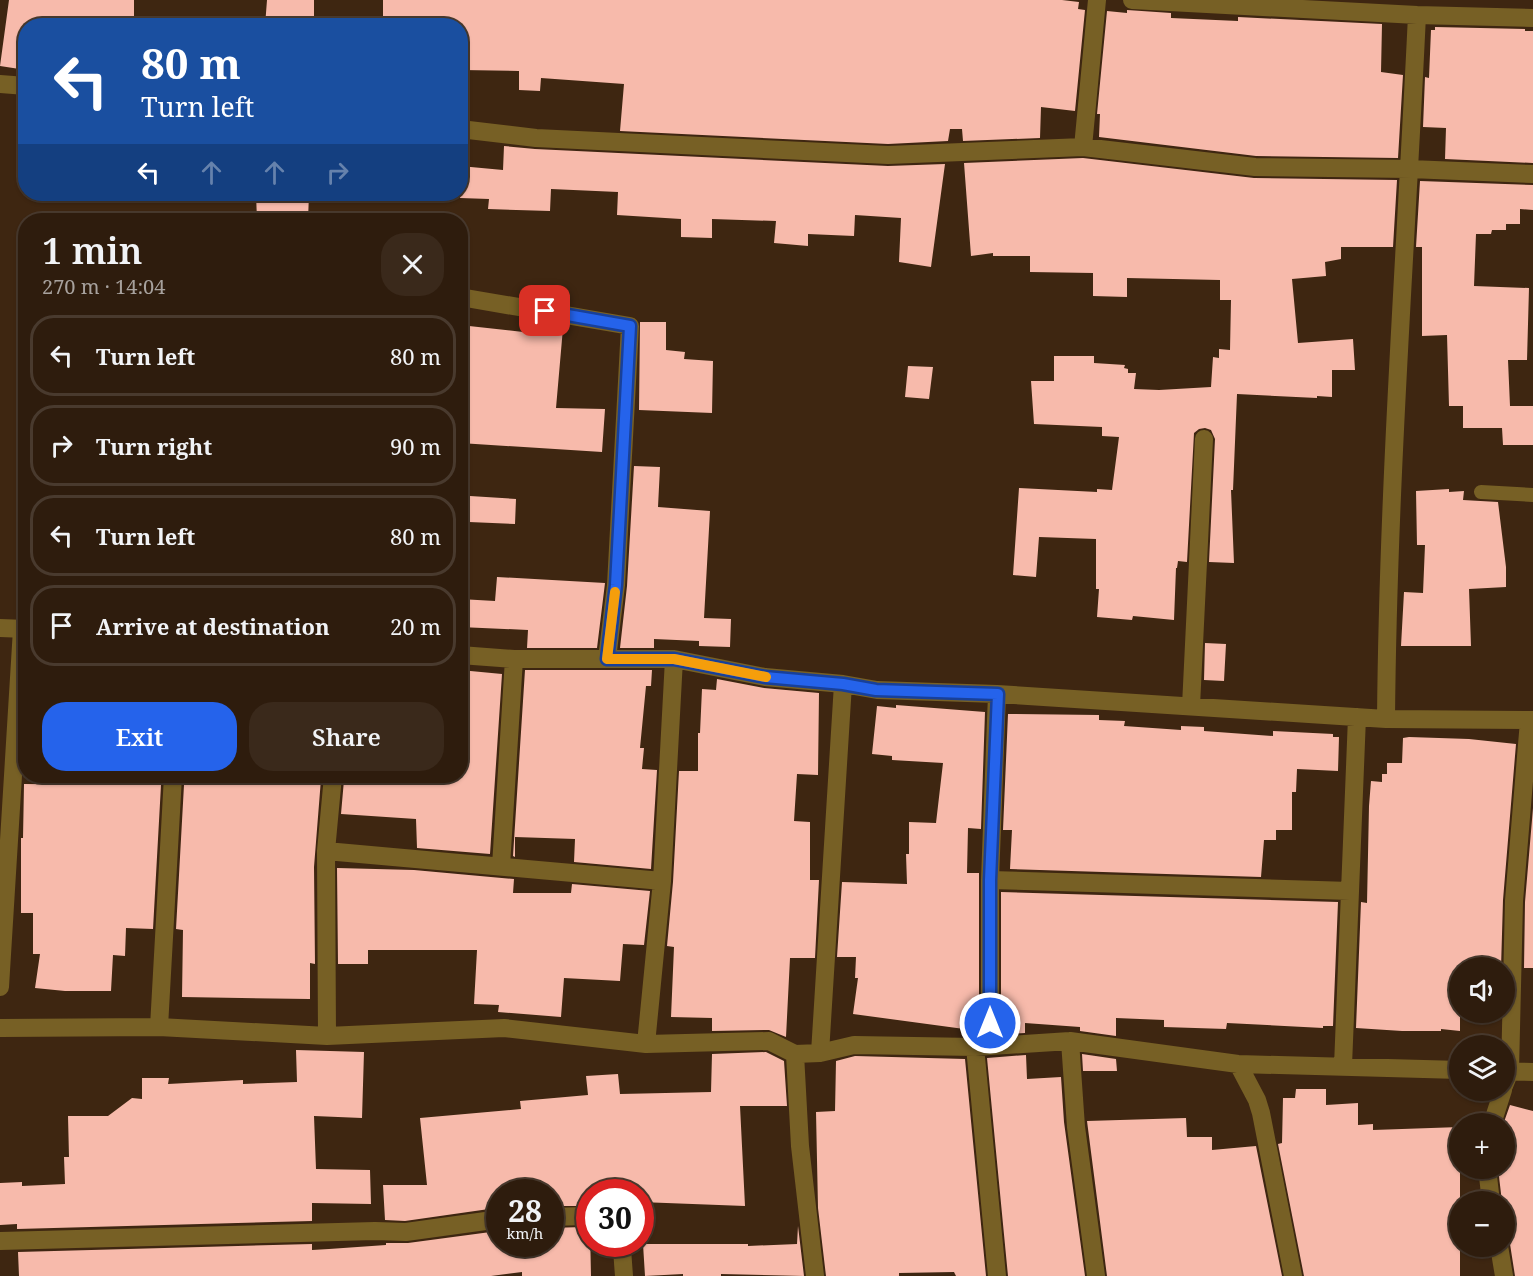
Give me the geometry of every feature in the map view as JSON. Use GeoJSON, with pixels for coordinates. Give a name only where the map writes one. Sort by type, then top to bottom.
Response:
{"type":"FeatureCollection","features":[{"type":"Feature","properties":{"kind":"street"},"geometry":{"type":"LineString","coordinates":[[1083,147],[1096,0]]}},
{"type":"Feature","properties":{"kind":"street"},"geometry":{"type":"LineString","coordinates":[[1132,0],[1417,15],[1533,18]]}},
{"type":"Feature","properties":{"kind":"street"},"geometry":{"type":"LineString","coordinates":[[1386,718],[1394,427],[1417,15]]}},
{"type":"Feature","properties":{"kind":"street"},"geometry":{"type":"LineString","coordinates":[[0,84],[18,85]]}},
{"type":"Feature","properties":{"kind":"street"},"geometry":{"type":"LineString","coordinates":[[468,130],[536,138],[888,155],[1083,147],[1255,167],[1410,169],[1533,174]]}},
{"type":"Feature","properties":{"kind":"street"},"geometry":{"type":"LineString","coordinates":[[468,298],[630,326],[616,585],[607,659]]}},
{"type":"Feature","properties":{"kind":"street"},"geometry":{"type":"LineString","coordinates":[[1191,706],[1204,439]]}},
{"type":"Feature","properties":{"kind":"street"},"geometry":{"type":"LineString","coordinates":[[0,628],[18,629]]}},
{"type":"Feature","properties":{"kind":"street"},"geometry":{"type":"LineString","coordinates":[[468,656],[514,659],[674,659],[765,677],[843,684],[876,690],[998,694],[1357,717],[1531,721],[1514,901],[1507,1035]]}},
{"type":"Feature","properties":{"kind":"street"},"geometry":{"type":"LineString","coordinates":[[501,866],[514,659]]}},
{"type":"Feature","properties":{"kind":"street"},"geometry":{"type":"LineString","coordinates":[[646,1044],[662,881],[674,659]]}},
{"type":"Feature","properties":{"kind":"street"},"geometry":{"type":"LineString","coordinates":[[820,1053],[843,684]]}},
{"type":"Feature","properties":{"kind":"street"},"geometry":{"type":"LineString","coordinates":[[997,1276],[982,1047],[998,694]]}},
{"type":"Feature","properties":{"kind":"street"},"geometry":{"type":"LineString","coordinates":[[1343,1066],[1357,717]]}},
{"type":"Feature","properties":{"kind":"street"},"geometry":{"type":"LineString","coordinates":[[0,987],[18,718]]}},
{"type":"Feature","properties":{"kind":"street"},"geometry":{"type":"LineString","coordinates":[[159,1027],[173,783]]}},
{"type":"Feature","properties":{"kind":"street"},"geometry":{"type":"LineString","coordinates":[[327,1036],[326,851],[332,783]]}},
{"type":"Feature","properties":{"kind":"street"},"geometry":{"type":"LineString","coordinates":[[326,851],[662,881]]}},
{"type":"Feature","properties":{"kind":"street"},"geometry":{"type":"LineString","coordinates":[[990,880],[1350,891]]}},
{"type":"Feature","properties":{"kind":"street"},"geometry":{"type":"LineString","coordinates":[[0,1028],[159,1027],[327,1036],[504,1028],[646,1044],[769,1041],[795,1053],[820,1053],[854,1045],[982,1047],[1070,1041],[1238,1064],[1449,1070]]}},
{"type":"Feature","properties":{"kind":"street"},"geometry":{"type":"LineString","coordinates":[[1070,1041],[1076,1128],[1096,1276]]}},
{"type":"Feature","properties":{"kind":"street"},"geometry":{"type":"LineString","coordinates":[[795,1053],[800,1146],[815,1276]]}},
{"type":"Feature","properties":{"kind":"street"},"geometry":{"type":"LineString","coordinates":[[1238,1064],[1257,1100],[1261,1113],[1293,1276]]}},
{"type":"Feature","properties":{"kind":"street"},"geometry":{"type":"LineString","coordinates":[[1515,1077],[1533,1072]]}},
{"type":"Feature","properties":{"kind":"street"},"geometry":{"type":"LineString","coordinates":[[0,1241],[406,1232],[486,1221]]}},
{"type":"Feature","properties":{"kind":"street"},"geometry":{"type":"LineString","coordinates":[[623,1257],[624,1276]]}},
{"type":"Feature","properties":{"kind":"street"},"geometry":{"type":"LineString","coordinates":[[1501,1257],[1504,1276]]}},
{"type":"Feature","properties":{"kind":"lane"},"geometry":{"type":"LineString","coordinates":[[1481,492],[1533,495]]}},
{"type":"Feature","properties":{"kind":"building"},"geometry":{"type":"Polygon","coordinates":[[[9,0],[134,0],[134,18],[18,18],[18,69],[0,66],[9,0]]]}},
{"type":"Feature","properties":{"kind":"building"},"geometry":{"type":"Polygon","coordinates":[[[267,0],[314,0],[314,18],[266,18],[267,0]]]}},
{"type":"Feature","properties":{"kind":"building"},"geometry":{"type":"Polygon","coordinates":[[[383,0],[1062,0],[1079,2],[1078,9],[1085,10],[1075,111],[1041,107],[1040,138],[963,141],[962,129],[950,129],[948,141],[888,144],[620,131],[624,84],[541,78],[540,91],[519,90],[519,71],[468,70],[468,18],[383,18],[383,0]]]}},
{"type":"Feature","properties":{"kind":"building"},"geometry":{"type":"Polygon","coordinates":[[[1127,10],[1171,13],[1171,18],[1238,21],[1238,17],[1382,24],[1381,72],[1403,75],[1398,158],[1256,156],[1099,137],[1100,114],[1097,114],[1107,11],[1127,13],[1127,10]]]}},
{"type":"Feature","properties":{"kind":"building"},"geometry":{"type":"Polygon","coordinates":[[[1435,27],[1533,31],[1533,163],[1445,159],[1446,128],[1423,127],[1425,77],[1429,78],[1431,30],[1435,30],[1435,27]]]}},
{"type":"Feature","properties":{"kind":"building"},"geometry":{"type":"Polygon","coordinates":[[[504,146],[888,166],[945,164],[931,267],[899,262],[901,218],[855,215],[854,236],[808,234],[808,246],[774,243],[776,221],[712,219],[712,238],[681,237],[681,219],[617,215],[618,192],[551,189],[550,211],[488,209],[489,199],[468,198],[468,167],[503,170],[504,146]]]}},
{"type":"Feature","properties":{"kind":"building"},"geometry":{"type":"Polygon","coordinates":[[[1083,158],[1254,178],[1397,180],[1393,247],[1341,247],[1341,259],[1325,262],[1326,276],[1292,279],[1298,343],[1353,339],[1355,370],[1332,370],[1332,397],[1237,394],[1233,490],[1231,490],[1234,563],[1209,562],[1215,439],[1211,430],[1205,428],[1194,433],[1187,562],[1178,561],[1176,568],[1174,620],[1133,616],[1132,620],[1097,617],[1099,589],[1096,589],[1096,539],[1039,537],[1036,577],[1013,575],[1019,488],[1097,492],[1097,489],[1112,490],[1119,437],[1102,436],[1102,427],[1034,424],[1031,381],[1054,381],[1054,356],[1094,356],[1094,363],[1125,365],[1124,368],[1128,369],[1128,373],[1136,373],[1134,389],[1159,390],[1211,387],[1213,357],[1219,358],[1219,349],[1230,350],[1231,300],[1220,300],[1220,280],[1127,278],[1127,297],[1093,296],[1093,273],[1030,272],[1030,256],[993,256],[993,253],[971,256],[964,163],[1083,158]]]}},
{"type":"Feature","properties":{"kind":"building"},"geometry":{"type":"Polygon","coordinates":[[[1420,181],[1533,185],[1533,210],[1520,209],[1520,224],[1506,224],[1506,230],[1492,230],[1491,234],[1476,234],[1474,286],[1529,288],[1527,360],[1508,360],[1510,406],[1533,406],[1533,445],[1503,445],[1502,428],[1463,428],[1463,406],[1449,406],[1447,335],[1422,336],[1422,247],[1416,247],[1420,181]]]}},
{"type":"Feature","properties":{"kind":"building"},"geometry":{"type":"Polygon","coordinates":[[[256,201],[309,201],[308,213],[257,213],[256,201]]]}},
{"type":"Feature","properties":{"kind":"building"},"geometry":{"type":"Polygon","coordinates":[[[640,322],[666,322],[666,350],[685,352],[684,359],[713,361],[712,413],[639,410],[640,322]]]}},
{"type":"Feature","properties":{"kind":"building"},"geometry":{"type":"Polygon","coordinates":[[[468,326],[532,333],[533,326],[563,328],[556,408],[605,409],[602,452],[468,444],[468,326]]]}},
{"type":"Feature","properties":{"kind":"building"},"geometry":{"type":"Polygon","coordinates":[[[908,366],[933,367],[929,399],[905,397],[908,366]]]}},
{"type":"Feature","properties":{"kind":"building"},"geometry":{"type":"Polygon","coordinates":[[[634,466],[660,467],[658,507],[710,511],[704,618],[731,619],[730,647],[699,646],[699,641],[654,639],[654,648],[620,648],[627,586],[634,466]]]}},
{"type":"Feature","properties":{"kind":"building"},"geometry":{"type":"Polygon","coordinates":[[[1449,489],[1449,492],[1464,491],[1463,500],[1498,502],[1506,567],[1506,587],[1469,589],[1471,646],[1401,646],[1404,592],[1423,593],[1425,545],[1417,545],[1416,491],[1449,489]]]}},
{"type":"Feature","properties":{"kind":"building"},"geometry":{"type":"Polygon","coordinates":[[[470,496],[516,499],[515,524],[469,522],[470,496]]]}},
{"type":"Feature","properties":{"kind":"building"},"geometry":{"type":"Polygon","coordinates":[[[497,577],[605,583],[597,648],[527,648],[528,630],[468,627],[468,599],[495,601],[497,577]]]}},
{"type":"Feature","properties":{"kind":"building"},"geometry":{"type":"Polygon","coordinates":[[[1205,643],[1226,644],[1224,681],[1204,680],[1205,643]]]}},
{"type":"Feature","properties":{"kind":"building"},"geometry":{"type":"Polygon","coordinates":[[[525,670],[652,670],[651,686],[646,686],[640,748],[644,748],[642,769],[657,770],[651,869],[574,862],[575,839],[515,837],[515,857],[513,856],[525,670]]]}},
{"type":"Feature","properties":{"kind":"building"},"geometry":{"type":"Polygon","coordinates":[[[468,671],[502,674],[490,854],[417,848],[416,819],[341,814],[344,783],[468,783],[468,671]]]}},
{"type":"Feature","properties":{"kind":"building"},"geometry":{"type":"Polygon","coordinates":[[[717,679],[764,688],[819,693],[818,775],[797,774],[794,821],[810,822],[810,880],[819,880],[815,958],[790,958],[786,1037],[769,1030],[712,1031],[712,1018],[671,1017],[674,947],[667,946],[679,771],[698,771],[698,733],[700,733],[702,689],[716,690],[717,679]]]}},
{"type":"Feature","properties":{"kind":"building"},"geometry":{"type":"Polygon","coordinates":[[[896,705],[985,712],[981,829],[968,828],[967,873],[979,873],[979,1031],[853,1014],[858,978],[855,978],[856,957],[837,957],[842,882],[907,884],[906,854],[909,854],[909,822],[936,823],[943,763],[892,760],[892,756],[872,754],[877,706],[896,708],[896,705]]]}},
{"type":"Feature","properties":{"kind":"building"},"geometry":{"type":"Polygon","coordinates":[[[1008,714],[1099,715],[1099,720],[1125,721],[1124,726],[1181,730],[1181,726],[1204,727],[1204,731],[1273,736],[1273,731],[1333,734],[1333,737],[1339,737],[1338,771],[1297,769],[1296,792],[1292,792],[1292,830],[1276,830],[1276,840],[1264,840],[1261,877],[1010,869],[1012,830],[1003,830],[1008,714]]]}},
{"type":"Feature","properties":{"kind":"building"},"geometry":{"type":"Polygon","coordinates":[[[1403,738],[1469,739],[1516,744],[1503,900],[1501,957],[1449,957],[1449,1023],[1460,1023],[1460,1031],[1356,1028],[1361,902],[1367,903],[1371,781],[1382,782],[1382,774],[1387,774],[1387,763],[1402,763],[1403,738]]]}},
{"type":"Feature","properties":{"kind":"building"},"geometry":{"type":"Polygon","coordinates":[[[187,783],[321,783],[314,867],[315,964],[310,963],[310,999],[182,997],[183,930],[176,929],[184,785],[187,783]]]}},
{"type":"Feature","properties":{"kind":"building"},"geometry":{"type":"Polygon","coordinates":[[[24,784],[161,785],[153,929],[126,928],[125,956],[113,955],[111,991],[65,991],[35,988],[40,954],[33,954],[33,913],[21,913],[24,784]]]}},
{"type":"Feature","properties":{"kind":"building"},"geometry":{"type":"Polygon","coordinates":[[[1533,808],[1533,968],[1524,968],[1525,902],[1533,808]]]}},
{"type":"Feature","properties":{"kind":"building"},"geometry":{"type":"Polygon","coordinates":[[[337,868],[414,870],[514,879],[513,893],[571,893],[572,884],[650,891],[644,945],[623,944],[620,981],[564,978],[561,1017],[498,1012],[499,1005],[474,1004],[477,950],[368,950],[368,964],[338,964],[337,868]]]}},
{"type":"Feature","properties":{"kind":"building"},"geometry":{"type":"Polygon","coordinates":[[[1001,892],[1338,902],[1333,1026],[1323,1026],[1323,1028],[1227,1023],[1226,1029],[1164,1027],[1164,1020],[1116,1018],[1116,1036],[1080,1031],[1080,1027],[1025,1023],[1025,1033],[1001,1034],[1001,892]]]}},
{"type":"Feature","properties":{"kind":"building"},"geometry":{"type":"Polygon","coordinates":[[[296,1050],[364,1052],[362,1118],[314,1116],[316,1169],[370,1170],[371,1204],[312,1203],[312,1221],[17,1229],[17,1224],[0,1225],[0,1183],[22,1182],[22,1186],[65,1184],[64,1157],[69,1157],[68,1116],[108,1116],[132,1098],[142,1099],[142,1078],[169,1078],[168,1084],[243,1080],[243,1084],[297,1082],[296,1050]]]}},
{"type":"Feature","properties":{"kind":"building"},"geometry":{"type":"Polygon","coordinates":[[[766,1052],[784,1061],[787,1106],[740,1106],[745,1206],[654,1203],[654,1179],[576,1179],[576,1206],[564,1206],[564,1179],[486,1179],[486,1209],[405,1221],[385,1220],[383,1185],[427,1185],[420,1118],[521,1109],[520,1101],[588,1095],[586,1076],[618,1074],[620,1094],[711,1092],[712,1054],[766,1052]]]}},
{"type":"Feature","properties":{"kind":"building"},"geometry":{"type":"Polygon","coordinates":[[[1082,1054],[1116,1059],[1117,1071],[1083,1071],[1082,1054]]]}},
{"type":"Feature","properties":{"kind":"building"},"geometry":{"type":"Polygon","coordinates":[[[1026,1055],[1027,1079],[1061,1077],[1064,1122],[1085,1276],[1008,1276],[987,1058],[1026,1055]]]}},
{"type":"Feature","properties":{"kind":"building"},"geometry":{"type":"Polygon","coordinates":[[[855,1056],[965,1059],[986,1276],[956,1276],[954,1272],[899,1273],[899,1276],[826,1276],[818,1208],[816,1112],[835,1111],[836,1061],[855,1056]]]}},
{"type":"Feature","properties":{"kind":"building"},"geometry":{"type":"Polygon","coordinates":[[[1296,1089],[1326,1089],[1326,1105],[1358,1103],[1358,1125],[1373,1124],[1373,1130],[1449,1127],[1449,1179],[1460,1179],[1460,1191],[1449,1191],[1449,1257],[1460,1257],[1460,1276],[1304,1276],[1278,1144],[1282,1143],[1283,1098],[1295,1098],[1296,1089]]]}},
{"type":"Feature","properties":{"kind":"building"},"geometry":{"type":"Polygon","coordinates":[[[1510,1105],[1533,1111],[1533,1276],[1515,1276],[1512,1257],[1515,1257],[1515,1191],[1501,1191],[1499,1179],[1515,1179],[1515,1113],[1507,1113],[1510,1105]]]}},
{"type":"Feature","properties":{"kind":"building"},"geometry":{"type":"Polygon","coordinates":[[[1186,1118],[1187,1137],[1212,1137],[1212,1150],[1256,1146],[1282,1276],[1107,1276],[1087,1121],[1186,1118]]]}},
{"type":"Feature","properties":{"kind":"building"},"geometry":{"type":"Polygon","coordinates":[[[798,1226],[804,1276],[721,1274],[721,1276],[683,1276],[683,1274],[645,1276],[644,1257],[654,1257],[654,1244],[748,1244],[748,1246],[797,1244],[798,1226]]]}},
{"type":"Feature","properties":{"kind":"building"},"geometry":{"type":"Polygon","coordinates":[[[576,1227],[576,1257],[591,1257],[591,1276],[522,1276],[522,1272],[491,1276],[19,1276],[18,1252],[312,1244],[312,1250],[408,1243],[486,1233],[486,1257],[564,1257],[564,1228],[576,1227]]]}},
{"type":"Feature","properties":{"kind":"slow traffic"},"geometry":{"type":"LineString","coordinates":[[615,592],[607,659],[674,659],[766,677]]}},
{"type":"Feature","properties":{"kind":"route"},"geometry":{"type":"LineString","coordinates":[[545,311],[630,326],[616,585],[607,659],[674,659],[765,677],[843,684],[876,690],[998,694],[990,880],[990,1023]]}}]}
